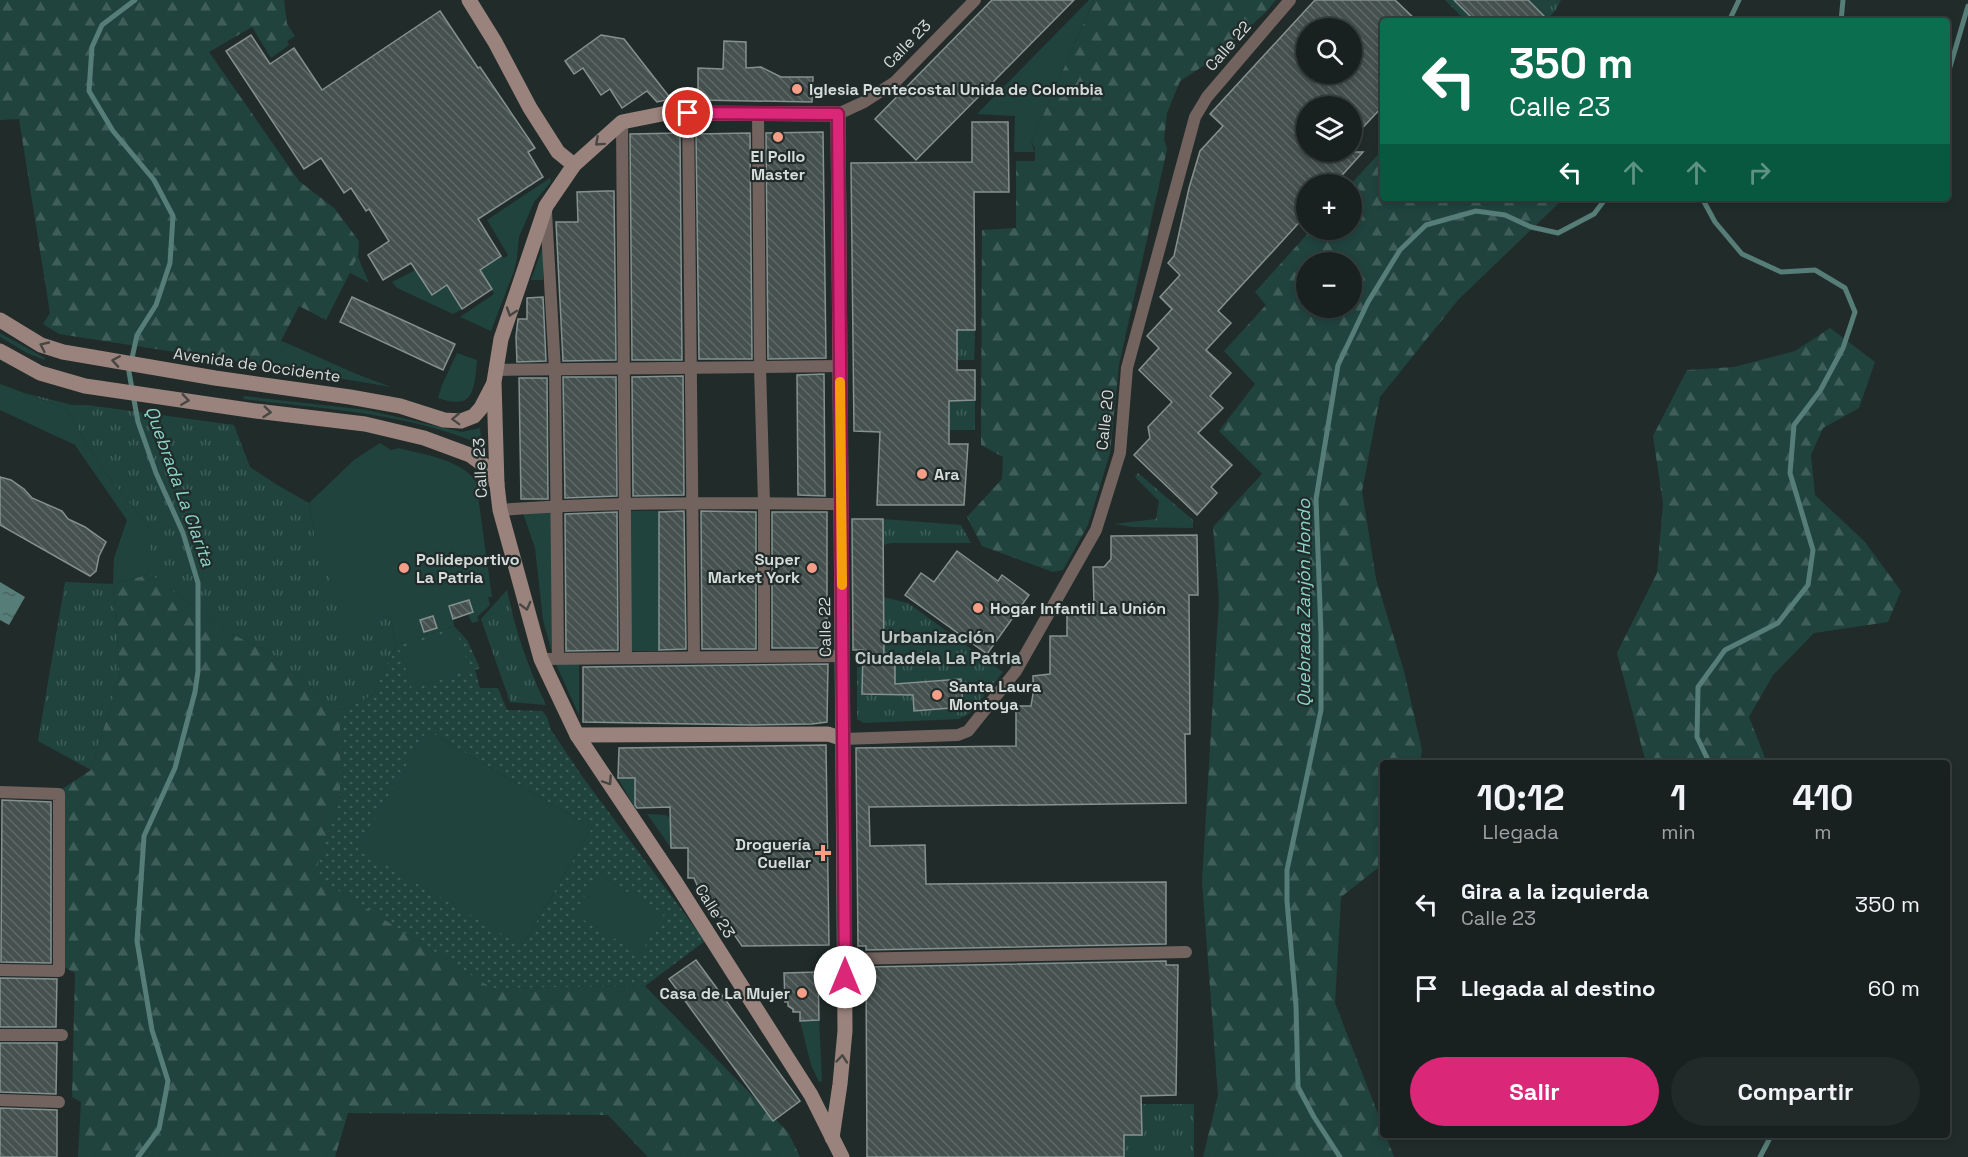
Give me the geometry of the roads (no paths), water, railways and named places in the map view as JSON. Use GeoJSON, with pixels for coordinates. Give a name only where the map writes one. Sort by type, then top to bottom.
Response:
{"type":"FeatureCollection","features":[{"type":"Feature","properties":{"kind":"main road"},"geometry":{"type":"LineString","coordinates":[[469,0],[552,144],[574,165]]}},
{"type":"Feature","properties":{"kind":"main road","name":"Calle 23"},"geometry":{"type":"LineString","coordinates":[[838,114],[667,113],[622,122],[574,165],[546,206],[501,339],[495,376],[497,484],[501,510],[541,659],[577,735],[670,874],[811,1095],[842,1157]]}},
{"type":"Feature","properties":{"kind":"main road","name":"Calle 22"},"geometry":{"type":"LineString","coordinates":[[832,1138],[845,1031],[838,114]]}},
{"type":"Feature","properties":{"kind":"main road","name":"Avenida de Occidente"},"geometry":{"type":"LineString","coordinates":[[0,320],[52,350],[215,378],[350,397],[400,406],[444,420],[461,422],[474,416],[481,408],[495,376]]}},
{"type":"Feature","properties":{"kind":"main road"},"geometry":{"type":"LineString","coordinates":[[0,351],[40,373],[85,386],[364,424],[424,438],[470,455],[485,466],[497,484]]}},
{"type":"Feature","properties":{"kind":"main road"},"geometry":{"type":"LineString","coordinates":[[577,735],[828,734],[843,739]]}},
{"type":"Feature","properties":{"kind":"main road"},"geometry":{"type":"LineString","coordinates":[[811,1095],[821,1097],[840,1084]]}},
{"type":"Feature","properties":{"kind":"street","name":"Calle 23"},"geometry":{"type":"LineString","coordinates":[[838,114],[864,102],[895,82],[975,0]]}},
{"type":"Feature","properties":{"kind":"street","name":"Calle 22"},"geometry":{"type":"LineString","coordinates":[[1196,117],[1207,97],[1290,0]]}},
{"type":"Feature","properties":{"kind":"street"},"geometry":{"type":"LineString","coordinates":[[688,113],[694,657]]}},
{"type":"Feature","properties":{"kind":"street"},"geometry":{"type":"LineString","coordinates":[[758,113],[764,656]]}},
{"type":"Feature","properties":{"kind":"street","name":"Calle 20"},"geometry":{"type":"LineString","coordinates":[[843,739],[958,735],[968,730],[1016,671],[1096,530],[1120,453],[1127,368],[1196,117]]}},
{"type":"Feature","properties":{"kind":"street"},"geometry":{"type":"LineString","coordinates":[[622,122],[626,657]]}},
{"type":"Feature","properties":{"kind":"street"},"geometry":{"type":"LineString","coordinates":[[546,206],[555,370],[558,658]]}},
{"type":"Feature","properties":{"kind":"street"},"geometry":{"type":"LineString","coordinates":[[495,376],[555,370],[840,366]]}},
{"type":"Feature","properties":{"kind":"street"},"geometry":{"type":"LineString","coordinates":[[501,510],[624,504],[841,504]]}},
{"type":"Feature","properties":{"kind":"street"},"geometry":{"type":"LineString","coordinates":[[541,659],[843,656]]}},
{"type":"Feature","properties":{"kind":"street"},"geometry":{"type":"LineString","coordinates":[[0,792],[59,794],[59,971],[0,970]]}},
{"type":"Feature","properties":{"kind":"street"},"geometry":{"type":"LineString","coordinates":[[844,959],[1186,952]]}},
{"type":"Feature","properties":{"kind":"street"},"geometry":{"type":"LineString","coordinates":[[0,1035],[62,1035]]}},
{"type":"Feature","properties":{"kind":"street"},"geometry":{"type":"LineString","coordinates":[[0,1100],[59,1102]]}},
{"type":"Feature","properties":{"kind":"water"},"geometry":{"type":"Polygon","coordinates":[[[0,582],[25,597],[9,625],[0,620],[0,582]]]}},
{"type":"Feature","properties":{"kind":"waterway","name":"Quebrada La Clarita"},"geometry":{"type":"LineString","coordinates":[[135,0],[102,25],[92,47],[89,91],[113,131],[154,180],[173,216],[170,263],[156,305],[137,335],[129,372],[138,422],[156,473],[183,533],[198,583],[198,671],[195,692],[175,768],[144,836],[137,941],[152,1030],[168,1081],[159,1129],[138,1157]]}},
{"type":"Feature","properties":{"kind":"waterway","name":"Quebrada Zanjón Hondo"},"geometry":{"type":"LineString","coordinates":[[1730,18],[1739,0]]}},
{"type":"Feature","properties":{"kind":"waterway","name":"Quebrada Zanjón Hondo"},"geometry":{"type":"LineString","coordinates":[[1841,18],[1843,0]]}},
{"type":"Feature","properties":{"kind":"waterway","name":"Quebrada Zanjón Hondo"},"geometry":{"type":"LineString","coordinates":[[1950,67],[1968,6]]}},
{"type":"Feature","properties":{"kind":"waterway","name":"Quebrada Zanjón Hondo"},"geometry":{"type":"LineString","coordinates":[[1340,1157],[1298,1087],[1296,1006],[1287,901],[1287,870],[1321,710],[1321,633],[1316,499],[1338,365],[1368,302],[1400,250],[1426,225],[1476,211],[1505,215],[1531,227],[1558,233],[1594,214],[1604,201]]}},
{"type":"Feature","properties":{"kind":"waterway"},"geometry":{"type":"LineString","coordinates":[[1704,201],[1715,222],[1742,254],[1781,272],[1815,270],[1845,288],[1855,312],[1843,348],[1820,391],[1794,425],[1790,473],[1813,550],[1808,585],[1778,623],[1725,650],[1698,687],[1697,737],[1708,760]]}},
{"type":"Feature","properties":{"kind":"waterway"},"geometry":{"type":"LineString","coordinates":[[1760,1157],[1770,1138]]}},
{"type":"Feature","properties":{"kind":"place","name":"Iglesia Pentecostal Unida de Colombia"},"geometry":{"type":"Point","coordinates":[797,89]}},
{"type":"Feature","properties":{"kind":"place","name":"El Pollo Master"},"geometry":{"type":"Point","coordinates":[778,137]}},
{"type":"Feature","properties":{"kind":"place","name":"Ara"},"geometry":{"type":"Point","coordinates":[922,474]}},
{"type":"Feature","properties":{"kind":"place","name":"Polideportivo La Patria"},"geometry":{"type":"Point","coordinates":[404,568]}},
{"type":"Feature","properties":{"kind":"place","name":"Super Market York"},"geometry":{"type":"Point","coordinates":[812,568]}},
{"type":"Feature","properties":{"kind":"place","name":"Hogar Infantil La Unión"},"geometry":{"type":"Point","coordinates":[978,608]}},
{"type":"Feature","properties":{"kind":"place","name":"Santa Laura Montoya"},"geometry":{"type":"Point","coordinates":[937,695]}},
{"type":"Feature","properties":{"kind":"place","name":"Droguería Cuellar"},"geometry":{"type":"Point","coordinates":[823,853]}},
{"type":"Feature","properties":{"kind":"place","name":"Casa de La Mujer"},"geometry":{"type":"Point","coordinates":[802,993]}},
{"type":"Feature","properties":{"kind":"district","name":"Urbanización Ciudadela La Patria"},"geometry":{"type":"Point","coordinates":[938,646]}}]}
